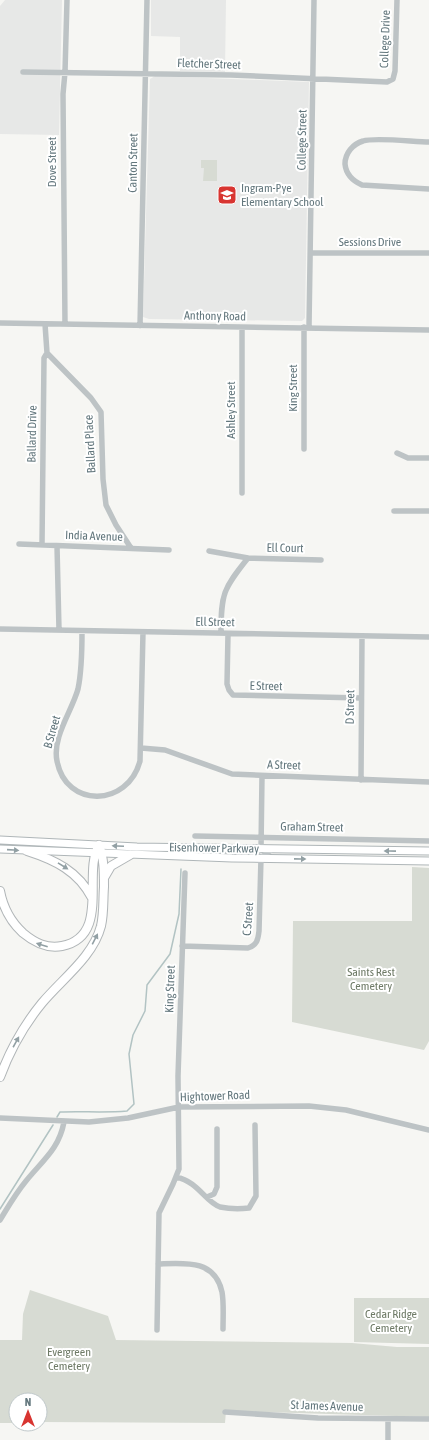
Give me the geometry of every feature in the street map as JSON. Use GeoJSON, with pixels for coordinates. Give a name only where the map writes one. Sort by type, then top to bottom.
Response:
{"type":"FeatureCollection","features":[{"type":"Feature","properties":{"kind":"highway"},"geometry":{"type":"LineString","coordinates":[[0,891],[8,914],[20,930],[36,943],[50,947],[66,945],[84,933],[90,921],[93,900],[94,854],[99,845]]}},
{"type":"Feature","properties":{"kind":"highway"},"geometry":{"type":"LineString","coordinates":[[0,1077],[13,1048],[30,1018],[87,954],[95,941],[102,918],[104,881],[103,854],[99,845]]}},
{"type":"Feature","properties":{"kind":"highway"},"geometry":{"type":"LineString","coordinates":[[27,851],[47,858],[70,871],[82,883],[93,900]]}},
{"type":"Feature","properties":{"kind":"highway"},"geometry":{"type":"LineString","coordinates":[[104,881],[111,866],[130,855]]}},
{"type":"Feature","properties":{"kind":"main road","name":"Eisenhower Parkway"},"geometry":{"type":"LineString","coordinates":[[0,840],[99,845],[429,852]]}},
{"type":"Feature","properties":{"kind":"main road","name":"Eisenhower Parkway"},"geometry":{"type":"LineString","coordinates":[[0,849],[94,854],[429,862]]}},
{"type":"Feature","properties":{"kind":"street","name":"Dove Street"},"geometry":{"type":"LineString","coordinates":[[65,324],[63,94],[65,72],[66,0]]}},
{"type":"Feature","properties":{"kind":"street","name":"Canton Street"},"geometry":{"type":"LineString","coordinates":[[140,326],[147,0]]}},
{"type":"Feature","properties":{"kind":"street","name":"College Street"},"geometry":{"type":"LineString","coordinates":[[307,327],[311,252],[314,0]]}},
{"type":"Feature","properties":{"kind":"street","name":"College Drive"},"geometry":{"type":"LineString","coordinates":[[393,79],[395,71],[397,0]]}},
{"type":"Feature","properties":{"kind":"street","name":"Fletcher Street"},"geometry":{"type":"LineString","coordinates":[[23,72],[146,73],[387,82],[393,79]]}},
{"type":"Feature","properties":{"kind":"street"},"geometry":{"type":"LineString","coordinates":[[429,142],[364,140],[351,148],[347,154],[345,165],[350,176],[355,182],[362,186],[429,189]]}},
{"type":"Feature","properties":{"kind":"street","name":"Sessions Drive"},"geometry":{"type":"LineString","coordinates":[[311,252],[429,253]]}},
{"type":"Feature","properties":{"kind":"street","name":"Anthony Road"},"geometry":{"type":"LineString","coordinates":[[0,323],[429,330]]}},
{"type":"Feature","properties":{"kind":"street","name":"Ballard Drive"},"geometry":{"type":"LineString","coordinates":[[42,545],[44,358],[47,353],[45,324]]}},
{"type":"Feature","properties":{"kind":"street","name":"King Street"},"geometry":{"type":"LineString","coordinates":[[304,449],[307,327]]}},
{"type":"Feature","properties":{"kind":"street","name":"Ashley Street"},"geometry":{"type":"LineString","coordinates":[[242,328],[242,492]]}},
{"type":"Feature","properties":{"kind":"street","name":"Ballard Place"},"geometry":{"type":"LineString","coordinates":[[47,353],[91,398],[101,412],[103,479],[106,505],[116,525],[131,548]]}},
{"type":"Feature","properties":{"kind":"street"},"geometry":{"type":"LineString","coordinates":[[397,453],[408,458],[429,458]]}},
{"type":"Feature","properties":{"kind":"street"},"geometry":{"type":"LineString","coordinates":[[394,511],[429,511]]}},
{"type":"Feature","properties":{"kind":"street","name":"India Avenue"},"geometry":{"type":"LineString","coordinates":[[19,544],[169,550]]}},
{"type":"Feature","properties":{"kind":"street"},"geometry":{"type":"LineString","coordinates":[[57,546],[59,630]]}},
{"type":"Feature","properties":{"kind":"street","name":"Ell Court"},"geometry":{"type":"LineString","coordinates":[[209,551],[248,558],[322,560]]}},
{"type":"Feature","properties":{"kind":"street"},"geometry":{"type":"LineString","coordinates":[[221,633],[221,603],[228,585],[248,558]]}},
{"type":"Feature","properties":{"kind":"street","name":"Ell Street"},"geometry":{"type":"LineString","coordinates":[[0,628],[82,631],[429,637]]}},
{"type":"Feature","properties":{"kind":"street","name":"B Street"},"geometry":{"type":"LineString","coordinates":[[82,631],[79,684],[60,734],[56,755],[62,778],[73,788],[88,796],[112,795],[129,784],[138,770],[141,748],[143,632]]}},
{"type":"Feature","properties":{"kind":"street","name":"E Street"},"geometry":{"type":"LineString","coordinates":[[228,634],[227,684],[233,695],[361,698]]}},
{"type":"Feature","properties":{"kind":"street","name":"D Street"},"geometry":{"type":"LineString","coordinates":[[361,780],[362,636]]}},
{"type":"Feature","properties":{"kind":"street","name":"A Street"},"geometry":{"type":"LineString","coordinates":[[141,748],[159,749],[177,754],[232,774],[429,782]]}},
{"type":"Feature","properties":{"kind":"street"},"geometry":{"type":"LineString","coordinates":[[250,858],[262,849],[262,776]]}},
{"type":"Feature","properties":{"kind":"street","name":"Graham Street"},"geometry":{"type":"LineString","coordinates":[[194,836],[429,841]]}},
{"type":"Feature","properties":{"kind":"street"},"geometry":{"type":"LineString","coordinates":[[261,858],[272,849]]}},
{"type":"Feature","properties":{"kind":"street","name":"C Street"},"geometry":{"type":"LineString","coordinates":[[182,946],[248,948],[256,944],[259,931],[261,858]]}},
{"type":"Feature","properties":{"kind":"street","name":"King Street"},"geometry":{"type":"LineString","coordinates":[[157,1330],[159,1213],[179,1170],[178,1076],[185,873]]}},
{"type":"Feature","properties":{"kind":"street","name":"Hightower Road"},"geometry":{"type":"LineString","coordinates":[[0,1118],[89,1122],[128,1118],[179,1107],[274,1105],[329,1107],[379,1117],[429,1130]]}},
{"type":"Feature","properties":{"kind":"street"},"geometry":{"type":"LineString","coordinates":[[0,1220],[26,1181],[55,1148],[60,1139],[64,1122]]}},
{"type":"Feature","properties":{"kind":"street"},"geometry":{"type":"LineString","coordinates":[[176,1177],[185,1179],[194,1184],[219,1206],[249,1208],[253,1204],[256,1196],[255,1125]]}},
{"type":"Feature","properties":{"kind":"street"},"geometry":{"type":"LineString","coordinates":[[207,1196],[214,1194],[217,1187],[217,1129]]}},
{"type":"Feature","properties":{"kind":"street"},"geometry":{"type":"LineString","coordinates":[[158,1264],[190,1264],[205,1267],[218,1280],[222,1292],[223,1329]]}},
{"type":"Feature","properties":{"kind":"street","name":"St James Avenue"},"geometry":{"type":"LineString","coordinates":[[225,1412],[318,1418],[429,1419]]}},
{"type":"Feature","properties":{"kind":"street"},"geometry":{"type":"LineString","coordinates":[[388,1419],[388,1440]]}},
{"type":"Feature","properties":{"kind":"shaded area"},"geometry":{"type":"Polygon","coordinates":[[[5,0],[62,0],[59,135],[0,134],[0,6],[5,0]]]}},
{"type":"Feature","properties":{"kind":"shaded area"},"geometry":{"type":"Polygon","coordinates":[[[151,0],[226,0],[225,72],[180,71],[180,37],[151,36],[151,0]]]}},
{"type":"Feature","properties":{"kind":"shaded area","name":"Ingram-Pye Elementary School"},"geometry":{"type":"Polygon","coordinates":[[[155,76],[309,82],[305,318],[302,321],[149,319],[143,317],[150,79],[155,76]]]}},
{"type":"Feature","properties":{"kind":"green space"},"geometry":{"type":"Polygon","coordinates":[[[201,160],[217,160],[217,181],[203,181],[204,168],[201,168],[201,160]]]}},
{"type":"Feature","properties":{"kind":"green space","name":"Saints Rest Cemetery"},"geometry":{"type":"Polygon","coordinates":[[[412,867],[429,868],[429,1041],[424,1050],[292,1022],[293,921],[412,921],[412,867]]]}},
{"type":"Feature","properties":{"kind":"green space","name":"Evergreen Cemetery"},"geometry":{"type":"Polygon","coordinates":[[[30,1290],[108,1316],[116,1340],[352,1343],[397,1347],[429,1347],[429,1417],[226,1411],[225,1423],[48,1422],[48,1392],[8,1392],[8,1423],[0,1423],[0,1340],[22,1340],[23,1314],[30,1290]]]}},
{"type":"Feature","properties":{"kind":"green space","name":"Cedar Ridge Cemetery"},"geometry":{"type":"Polygon","coordinates":[[[354,1298],[429,1298],[429,1344],[354,1342],[354,1298]]]}},
{"type":"Feature","properties":{"kind":"waterway"},"geometry":{"type":"LineString","coordinates":[[57,1117],[60,1112],[127,1111],[134,1104],[129,1054],[133,1035],[145,1011],[147,985],[170,954],[179,914],[181,869]]}},
{"type":"Feature","properties":{"kind":"waterway"},"geometry":{"type":"LineString","coordinates":[[0,1209],[53,1125]]}},
{"type":"Feature","properties":{"kind":"place","name":"Ingram-Pye Elementary School"},"geometry":{"type":"Point","coordinates":[227,195]}}]}
